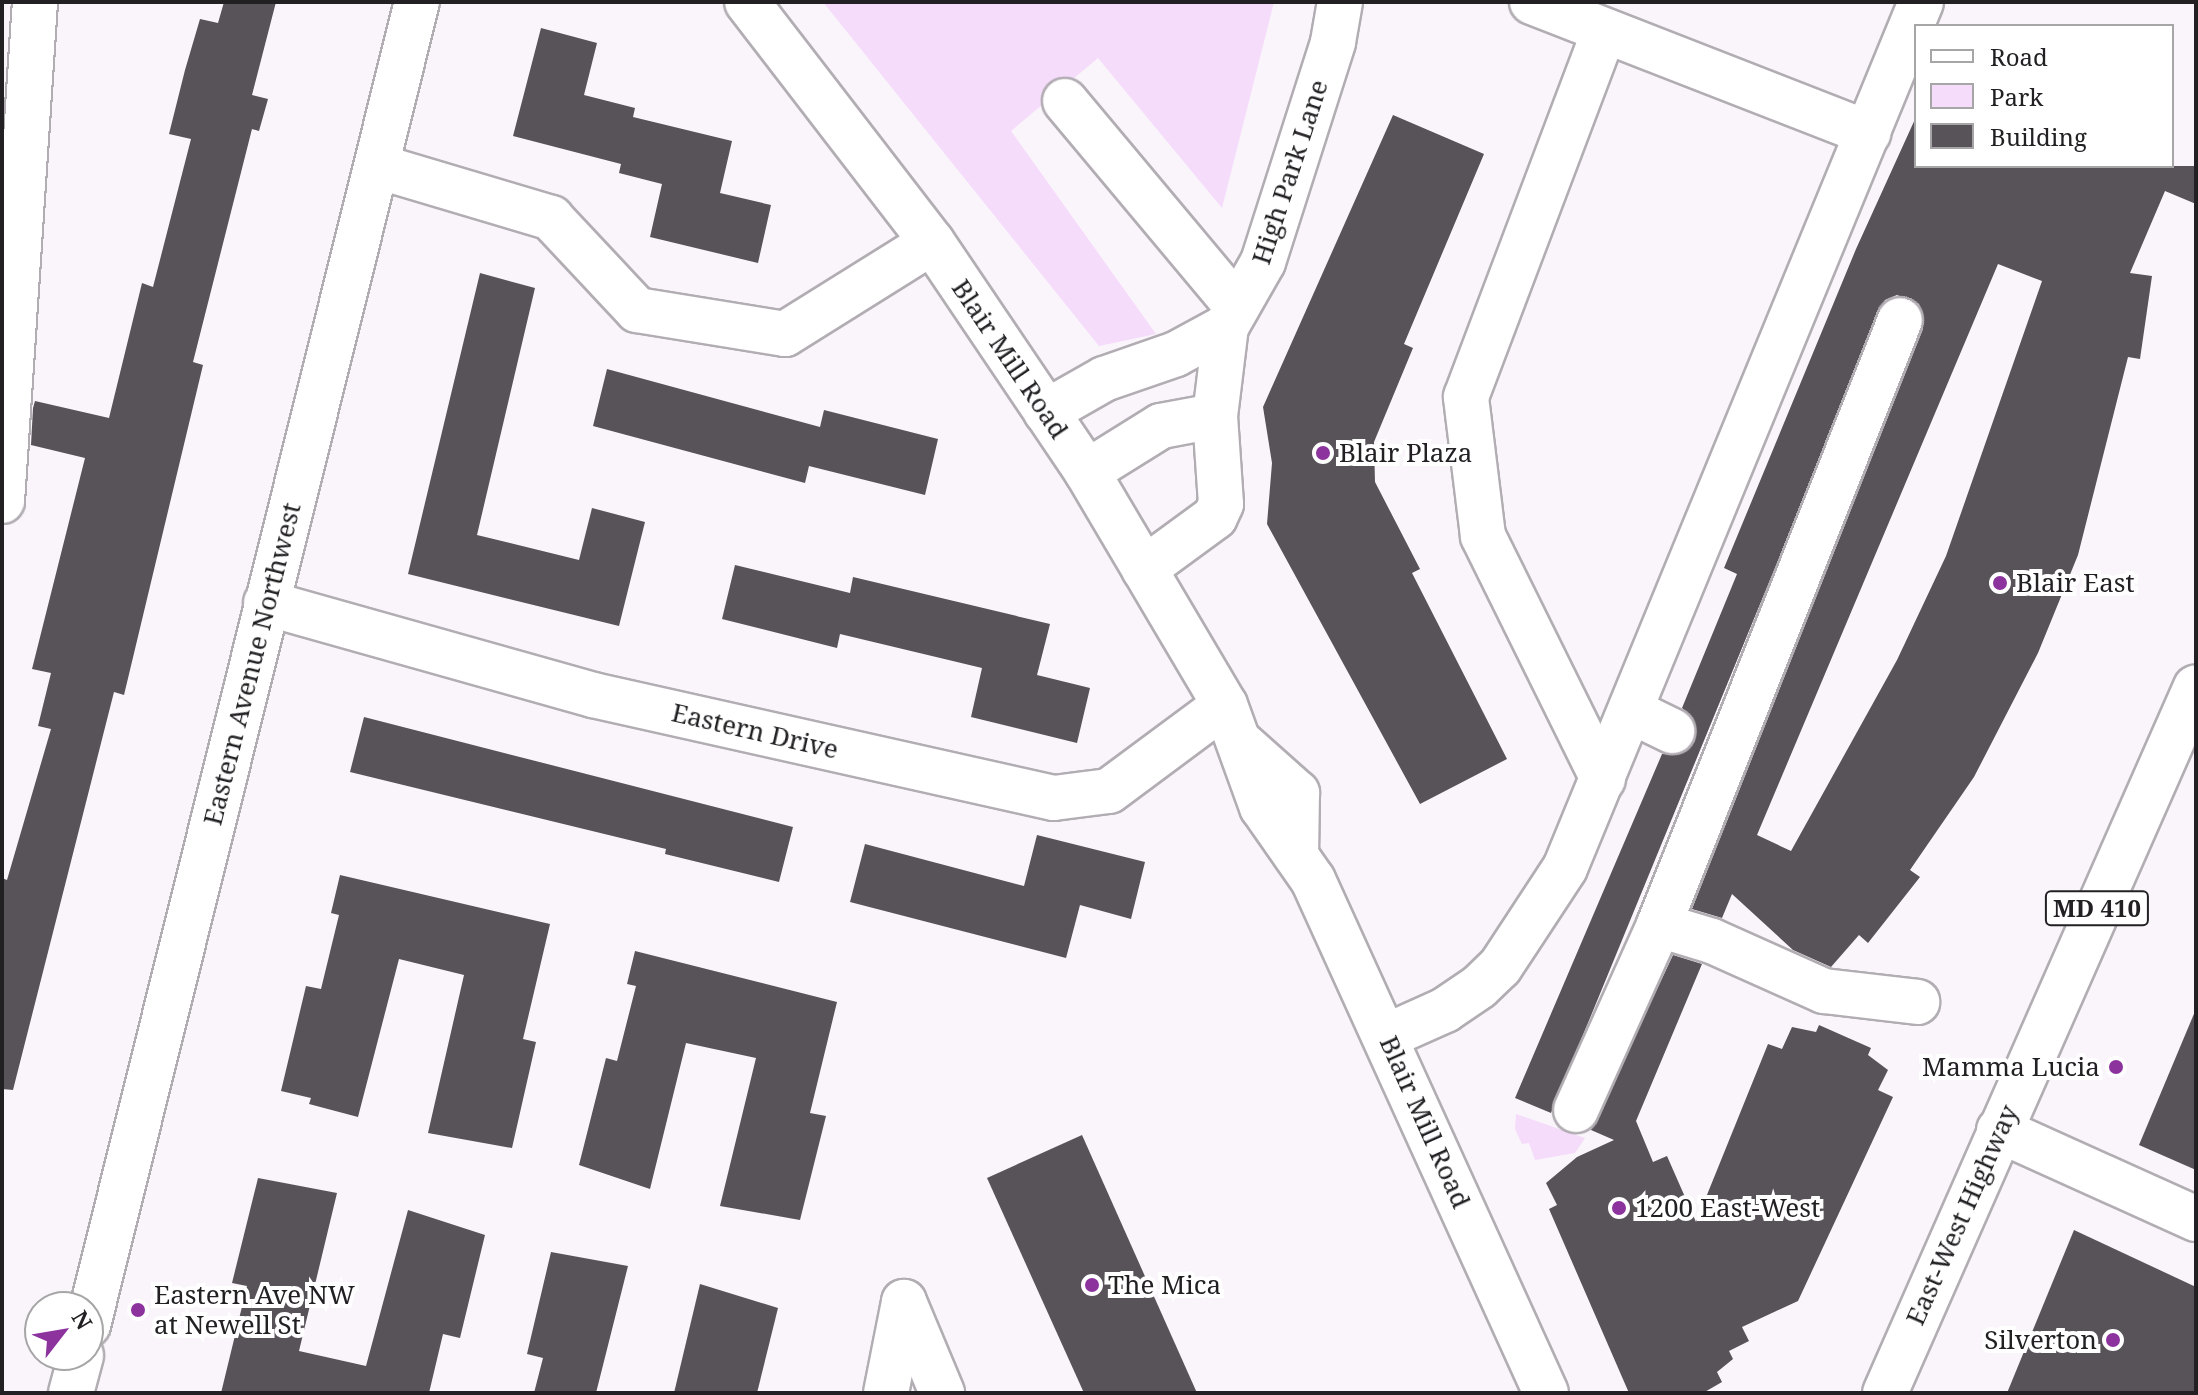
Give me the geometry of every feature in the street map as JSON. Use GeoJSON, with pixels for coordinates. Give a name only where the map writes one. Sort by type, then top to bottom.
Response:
{"type":"FeatureCollection","features":[{"type":"Feature","properties":{"kind":"street"},"geometry":{"type":"LineString","coordinates":[[2,501],[35,2]]}},
{"type":"Feature","properties":{"kind":"street","name":"Eastern Avenue Northwest"},"geometry":{"type":"LineString","coordinates":[[96,1291],[417,2]]}},
{"type":"Feature","properties":{"kind":"street","name":"Blair Mill Road"},"geometry":{"type":"LineString","coordinates":[[747,2],[932,242],[1087,472],[1231,722],[1297,793],[1296,855],[1313,880],[1387,1036],[1546,1393]]}},
{"type":"Feature","properties":{"kind":"street","name":"High Park Lane"},"geometry":{"type":"LineString","coordinates":[[1232,317],[1263,262],[1333,42],[1340,2]]}},
{"type":"Feature","properties":{"kind":"street"},"geometry":{"type":"LineString","coordinates":[[1532,2],[1868,133]]}},
{"type":"Feature","properties":{"kind":"street"},"geometry":{"type":"LineString","coordinates":[[1387,1036],[1462,1000],[1500,967],[1565,868],[1921,2]]}},
{"type":"Feature","properties":{"kind":"street"},"geometry":{"type":"LineString","coordinates":[[1603,779],[1483,536],[1466,397],[1604,31]]}},
{"type":"Feature","properties":{"kind":"street"},"geometry":{"type":"LineString","coordinates":[[1065,101],[1232,317],[1215,416],[1221,504],[1215,517],[1144,569]]}},
{"type":"Feature","properties":{"kind":"street"},"geometry":{"type":"LineString","coordinates":[[377,166],[551,218],[637,310],[785,334],[932,242]]}},
{"type":"Feature","properties":{"kind":"street"},"geometry":{"type":"LineString","coordinates":[[1046,412],[1137,363],[1176,354],[1232,317]]}},
{"type":"Feature","properties":{"kind":"street"},"geometry":{"type":"LineString","coordinates":[[1576,1110],[1659,925],[1900,320]]}},
{"type":"Feature","properties":{"kind":"street"},"geometry":{"type":"LineString","coordinates":[[1087,472],[1161,426],[1215,416]]}},
{"type":"Feature","properties":{"kind":"street","name":"Eastern Drive"},"geometry":{"type":"LineString","coordinates":[[266,603],[593,695],[1054,798],[1109,791],[1231,722]]}},
{"type":"Feature","properties":{"kind":"street","name":"East-West Highway"},"geometry":{"type":"LineString","coordinates":[[1885,1393],[2196,687]]}},
{"type":"Feature","properties":{"kind":"street"},"geometry":{"type":"LineString","coordinates":[[1631,711],[1672,731]]}},
{"type":"Feature","properties":{"kind":"street"},"geometry":{"type":"LineString","coordinates":[[1659,925],[1752,959],[1824,991],[1917,1002]]}},
{"type":"Feature","properties":{"kind":"street"},"geometry":{"type":"LineString","coordinates":[[1999,1130],[2196,1219]]}},
{"type":"Feature","properties":{"kind":"street"},"geometry":{"type":"LineString","coordinates":[[886,1393],[904,1302],[942,1393]]}},
{"type":"Feature","properties":{"kind":"street"},"geometry":{"type":"LineString","coordinates":[[71,1393],[77,1371]]}},
{"type":"Feature","properties":{"kind":"green space"},"geometry":{"type":"Polygon","coordinates":[[[823,2],[1274,2],[1222,208],[1098,58],[1011,131],[1156,334],[1099,346],[823,2]]]}},
{"type":"Feature","properties":{"kind":"green space"},"geometry":{"type":"Polygon","coordinates":[[[1516,1114],[1585,1138],[1575,1153],[1535,1160],[1529,1143],[1522,1144],[1515,1129],[1516,1114]]]}},
{"type":"Feature","properties":{"kind":"building"},"geometry":{"type":"Polygon","coordinates":[[[224,2],[276,2],[252,95],[268,99],[259,131],[252,129],[193,362],[203,365],[124,695],[114,692],[13,1090],[2,1089],[2,878],[7,880],[51,729],[38,726],[51,673],[32,669],[85,458],[31,445],[33,408],[35,401],[109,418],[142,283],[153,287],[191,139],[169,134],[185,70],[200,19],[218,23],[224,2]]]}},
{"type":"Feature","properties":{"kind":"building"},"geometry":{"type":"Polygon","coordinates":[[[541,28],[597,43],[584,95],[635,108],[633,117],[732,141],[720,193],[771,205],[758,263],[650,237],[662,184],[619,173],[621,164],[513,136],[541,28]]]}},
{"type":"Feature","properties":{"kind":"building","name":"Blair Plaza"},"geometry":{"type":"Polygon","coordinates":[[[1393,115],[1484,154],[1404,344],[1413,348],[1374,442],[1375,482],[1420,569],[1412,573],[1507,759],[1420,804],[1267,524],[1272,463],[1263,407],[1393,115]]]}},
{"type":"Feature","properties":{"kind":"building"},"geometry":{"type":"Polygon","coordinates":[[[1914,121],[1914,168],[2196,166],[2196,204],[2165,191],[2130,273],[2152,276],[2140,359],[2128,357],[2078,555],[2038,653],[1974,777],[1910,870],[1920,877],[1868,943],[1859,935],[1831,967],[1793,950],[1732,894],[1722,918],[1692,909],[1923,329],[1919,304],[1897,295],[1885,300],[1551,1113],[1515,1098],[1662,754],[1685,752],[1695,741],[1693,718],[1682,708],[1737,574],[1724,568],[1856,249],[1914,121]],[[1998,264],[1757,835],[1791,851],[1897,660],[1946,556],[2042,281],[1998,264]]]}},
{"type":"Feature","properties":{"kind":"building"},"geometry":{"type":"Polygon","coordinates":[[[480,273],[535,288],[477,535],[579,560],[592,508],[645,522],[619,626],[408,574],[480,273]]]}},
{"type":"Feature","properties":{"kind":"building"},"geometry":{"type":"Polygon","coordinates":[[[607,369],[820,427],[824,410],[938,439],[925,495],[809,466],[805,483],[593,426],[607,369]]]}},
{"type":"Feature","properties":{"kind":"building"},"geometry":{"type":"Polygon","coordinates":[[[735,565],[850,593],[853,577],[1050,624],[1037,675],[1090,688],[1077,743],[971,717],[982,668],[840,634],[837,648],[722,619],[735,565]]]}},
{"type":"Feature","properties":{"kind":"building"},"geometry":{"type":"Polygon","coordinates":[[[364,717],[793,827],[779,882],[665,854],[666,849],[350,772],[364,717]]]}},
{"type":"Feature","properties":{"kind":"building"},"geometry":{"type":"Polygon","coordinates":[[[1037,835],[1145,862],[1131,919],[1080,905],[1066,958],[850,902],[865,844],[1024,886],[1037,835]]]}},
{"type":"Feature","properties":{"kind":"building"},"geometry":{"type":"Polygon","coordinates":[[[340,875],[550,924],[523,1039],[536,1042],[512,1148],[428,1133],[464,975],[399,959],[358,1117],[309,1104],[311,1098],[281,1091],[306,986],[321,989],[339,915],[331,913],[340,875]]]}},
{"type":"Feature","properties":{"kind":"building"},"geometry":{"type":"Polygon","coordinates":[[[635,951],[837,1002],[810,1113],[826,1116],[800,1220],[720,1206],[756,1058],[686,1043],[650,1189],[579,1165],[606,1058],[617,1061],[636,986],[627,984],[635,951]]]}},
{"type":"Feature","properties":{"kind":"building","name":"1200 East-West"},"geometry":{"type":"Polygon","coordinates":[[[1673,955],[1702,964],[1636,1121],[1653,1162],[1667,1156],[1696,1222],[1768,1044],[1782,1049],[1792,1027],[1816,1032],[1819,1025],[1871,1048],[1868,1055],[1888,1070],[1878,1090],[1893,1097],[1798,1301],[1742,1327],[1749,1341],[1729,1351],[1733,1359],[1717,1372],[1722,1382],[1703,1393],[1629,1393],[1549,1209],[1557,1205],[1546,1183],[1577,1157],[1614,1140],[1591,1130],[1673,955]]]}},
{"type":"Feature","properties":{"kind":"building"},"geometry":{"type":"Polygon","coordinates":[[[2196,1009],[2196,1170],[2139,1145],[2196,1009]]]}},
{"type":"Feature","properties":{"kind":"building","name":"The Mica"},"geometry":{"type":"Polygon","coordinates":[[[1082,1135],[1197,1393],[1084,1393],[987,1178],[1082,1135]]]}},
{"type":"Feature","properties":{"kind":"building"},"geometry":{"type":"Polygon","coordinates":[[[258,1178],[337,1193],[299,1351],[366,1366],[408,1210],[485,1235],[460,1338],[443,1334],[429,1393],[221,1393],[247,1286],[232,1283],[258,1178]]]}},
{"type":"Feature","properties":{"kind":"building","name":"Silverton"},"geometry":{"type":"Polygon","coordinates":[[[2074,1230],[2196,1287],[2196,1393],[2007,1393],[2074,1230]]]}},
{"type":"Feature","properties":{"kind":"building"},"geometry":{"type":"Polygon","coordinates":[[[551,1252],[628,1266],[596,1393],[534,1393],[543,1358],[527,1354],[551,1252]]]}},
{"type":"Feature","properties":{"kind":"building"},"geometry":{"type":"Polygon","coordinates":[[[700,1284],[778,1308],[757,1393],[674,1393],[700,1284]]]}},
{"type":"Feature","properties":{"kind":"place","name":"Blair Plaza"},"geometry":{"type":"Point","coordinates":[1323,453]}},
{"type":"Feature","properties":{"kind":"place","name":"Blair East"},"geometry":{"type":"Point","coordinates":[2000,583]}},
{"type":"Feature","properties":{"kind":"place","name":"Mamma Lucia"},"geometry":{"type":"Point","coordinates":[2116,1067]}},
{"type":"Feature","properties":{"kind":"place","name":"1200 East-West"},"geometry":{"type":"Point","coordinates":[1619,1208]}},
{"type":"Feature","properties":{"kind":"place","name":"The Mica"},"geometry":{"type":"Point","coordinates":[1092,1285]}},
{"type":"Feature","properties":{"kind":"place","name":"Eastern Ave NW at Newell St"},"geometry":{"type":"Point","coordinates":[138,1310]}},
{"type":"Feature","properties":{"kind":"place","name":"Silverton"},"geometry":{"type":"Point","coordinates":[2113,1340]}}]}
